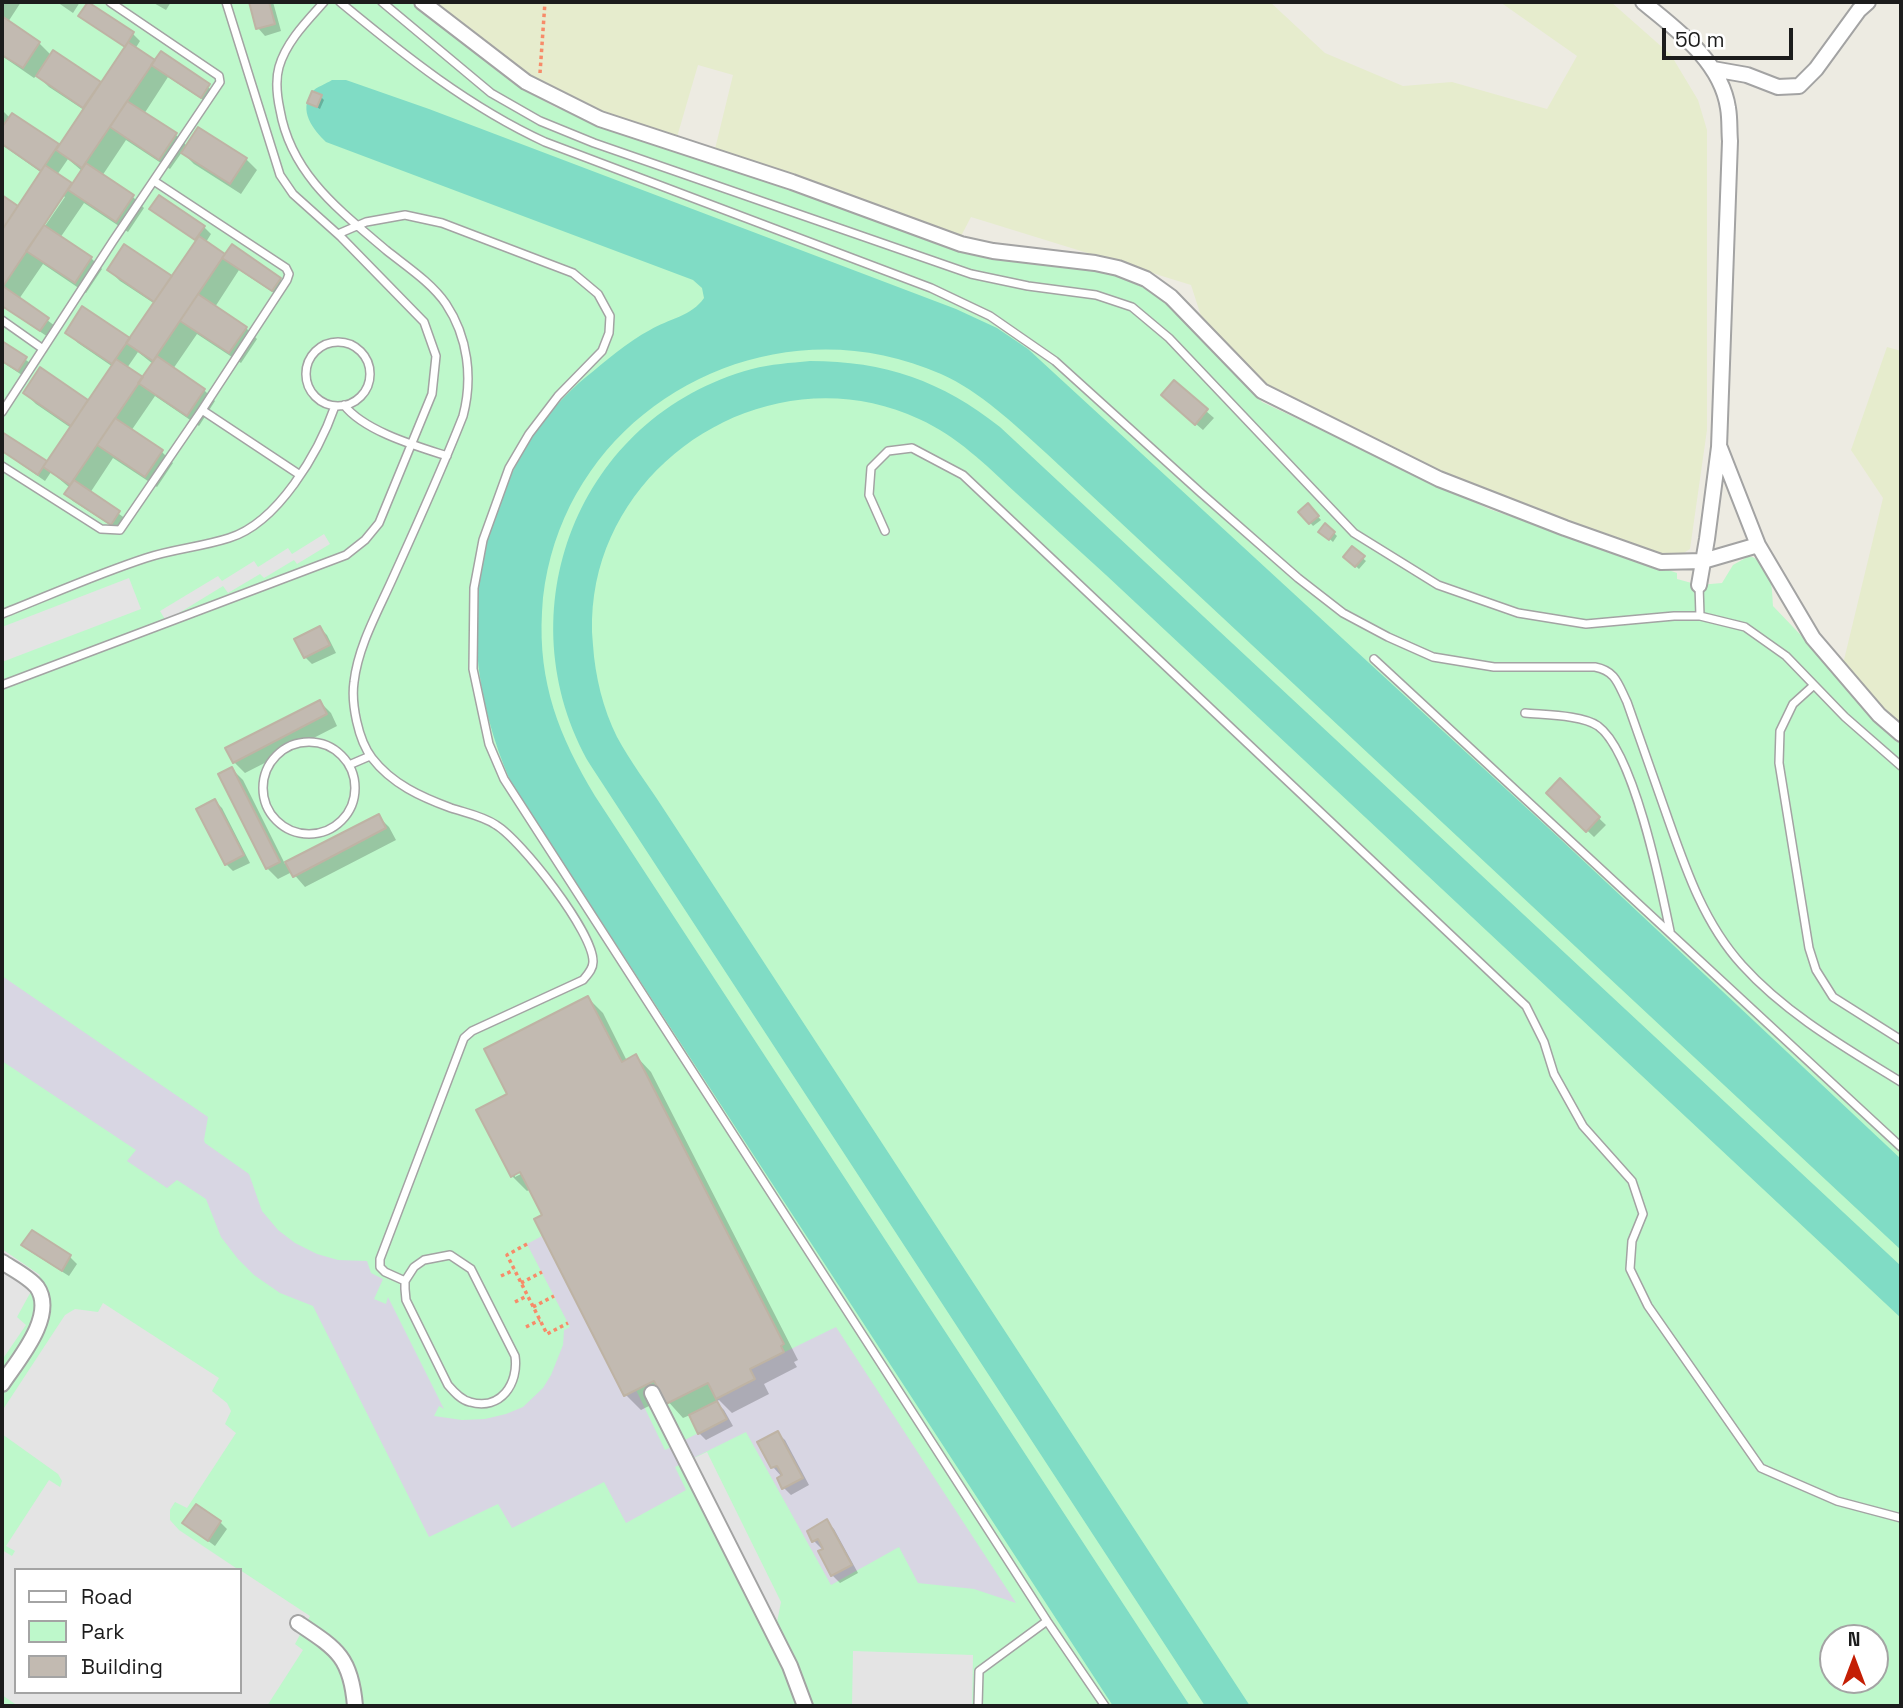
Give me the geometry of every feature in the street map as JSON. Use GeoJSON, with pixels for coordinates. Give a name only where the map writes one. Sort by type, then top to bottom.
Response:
{"type":"FeatureCollection","features":[{"type":"Feature","properties":{"kind":"street"},"geometry":{"type":"LineString","coordinates":[[422,2],[526,82],[600,119],[792,182],[961,244],[993,251],[1095,263],[1146,279],[1171,297],[1262,391],[1288,407],[1439,479],[1661,562],[1703,561],[1758,545]]}},
{"type":"Feature","properties":{"kind":"street"},"geometry":{"type":"LineString","coordinates":[[1643,2],[1687,39],[1713,69],[1728,106],[1730,141],[1719,447],[1699,585]]}},
{"type":"Feature","properties":{"kind":"street"},"geometry":{"type":"LineString","coordinates":[[1713,69],[1747,75],[1778,87],[1799,86],[1816,69],[1868,2]]}},
{"type":"Feature","properties":{"kind":"street"},"geometry":{"type":"LineString","coordinates":[[1719,447],[1758,545],[1813,638],[1880,715],[1901,734]]}},
{"type":"Feature","properties":{"kind":"street"},"geometry":{"type":"LineString","coordinates":[[2,1262],[37,1287],[42,1301],[40,1325],[2,1384]]}},
{"type":"Feature","properties":{"kind":"street"},"geometry":{"type":"LineString","coordinates":[[652,1393],[790,1666],[805,1706]]}},
{"type":"Feature","properties":{"kind":"street"},"geometry":{"type":"LineString","coordinates":[[299,1623],[330,1644],[346,1663],[354,1689],[355,1706]]}},
{"type":"Feature","properties":{"kind":"lane"},"geometry":{"type":"LineString","coordinates":[[2,412],[220,82],[219,76],[110,2]]}},
{"type":"Feature","properties":{"kind":"lane"},"geometry":{"type":"LineString","coordinates":[[2,685],[346,555],[365,540],[379,523],[432,394],[436,356],[424,323],[338,234],[293,194],[280,175],[226,2]]}},
{"type":"Feature","properties":{"kind":"lane"},"geometry":{"type":"LineString","coordinates":[[324,2],[300,28],[279,66],[277,83],[284,130],[304,173],[358,226],[444,302],[467,358],[468,397],[447,456],[356,669],[354,702],[357,723],[370,756],[403,787],[495,824],[526,850],[570,912],[590,947],[593,961],[591,971],[583,980],[472,1031],[464,1038],[380,1259],[380,1267],[385,1272],[405,1281]]}},
{"type":"Feature","properties":{"kind":"lane"},"geometry":{"type":"LineString","coordinates":[[340,2],[464,98],[513,127],[594,161],[931,288],[969,304],[999,321],[1055,361],[1298,579],[1343,613],[1388,637],[1433,657],[1459,663],[1494,667],[1607,669],[1627,702],[1694,890],[1721,938],[1761,985],[1842,1046],[1901,1082]]}},
{"type":"Feature","properties":{"kind":"lane"},"geometry":{"type":"LineString","coordinates":[[382,2],[491,93],[540,121],[594,143],[971,274],[1028,286],[1096,295],[1132,307],[1169,338],[1354,533],[1438,585],[1518,613],[1586,624],[1700,615],[1745,626],[1786,656],[1845,717],[1901,766]]}},
{"type":"Feature","properties":{"kind":"lane"},"geometry":{"type":"LineString","coordinates":[[2,466],[101,529],[120,530],[202,410],[289,274],[286,268],[154,181]]}},
{"type":"Feature","properties":{"kind":"lane"},"geometry":{"type":"LineString","coordinates":[[338,234],[366,222],[405,215],[442,223],[573,273],[598,294],[608,310],[609,333],[602,351],[558,396],[528,434],[509,468],[483,540],[474,588],[473,669],[489,744],[504,779],[1047,1621],[1105,1706]]}},
{"type":"Feature","properties":{"kind":"lane"},"geometry":{"type":"LineString","coordinates":[[2,320],[43,349]]}},
{"type":"Feature","properties":{"kind":"lane"},"geometry":{"type":"LineString","coordinates":[[342,342],[351,344],[365,356],[371,373],[370,382],[360,397],[344,405],[335,406],[326,404],[312,392],[308,384],[307,366],[317,350],[324,345],[342,342]]}},
{"type":"Feature","properties":{"kind":"lane"},"geometry":{"type":"LineString","coordinates":[[344,405],[353,417],[412,444],[447,456]]}},
{"type":"Feature","properties":{"kind":"lane"},"geometry":{"type":"LineString","coordinates":[[2,614],[137,561],[164,552],[231,538],[251,529],[272,512],[300,475],[328,426],[335,406]]}},
{"type":"Feature","properties":{"kind":"lane"},"geometry":{"type":"LineString","coordinates":[[202,410],[300,475]]}},
{"type":"Feature","properties":{"kind":"lane"},"geometry":{"type":"LineString","coordinates":[[885,531],[869,495],[872,468],[888,451],[912,448],[963,475],[1526,1006],[1544,1042],[1554,1074],[1583,1126],[1632,1181],[1643,1214],[1632,1241],[1630,1269],[1648,1306],[1760,1468],[1837,1501],[1901,1518]]}},
{"type":"Feature","properties":{"kind":"lane"},"geometry":{"type":"LineString","coordinates":[[1699,585],[1700,615]]}},
{"type":"Feature","properties":{"kind":"lane"},"geometry":{"type":"LineString","coordinates":[[1374,659],[1901,1147]]}},
{"type":"Feature","properties":{"kind":"lane"},"geometry":{"type":"LineString","coordinates":[[1814,685],[1793,704],[1780,731],[1779,763],[1810,948],[1816,970],[1833,997],[1901,1041]]}},
{"type":"Feature","properties":{"kind":"lane"},"geometry":{"type":"LineString","coordinates":[[1525,713],[1566,717],[1596,725],[1609,737],[1637,797],[1671,932]]}},
{"type":"Feature","properties":{"kind":"lane"},"geometry":{"type":"LineString","coordinates":[[313,741],[334,749],[349,765],[355,787],[354,798],[350,808],[336,825],[304,834],[283,826],[268,810],[264,799],[264,778],[267,767],[282,750],[302,742],[313,741]]}},
{"type":"Feature","properties":{"kind":"lane"},"geometry":{"type":"LineString","coordinates":[[349,765],[370,756]]}},
{"type":"Feature","properties":{"kind":"lane"},"geometry":{"type":"LineString","coordinates":[[450,1255],[471,1269],[515,1356],[517,1368],[509,1389],[498,1399],[484,1403],[470,1402],[458,1396],[448,1385],[406,1300],[405,1281],[414,1268],[434,1256],[450,1255]]}},
{"type":"Feature","properties":{"kind":"lane"},"geometry":{"type":"LineString","coordinates":[[978,1706],[979,1671],[1047,1621]]}},
{"type":"Feature","properties":{"kind":"path"},"geometry":{"type":"LineString","coordinates":[[538,89],[545,2]]}},
{"type":"Feature","properties":{"kind":"path"},"geometry":{"type":"LineString","coordinates":[[527,1244],[507,1255],[527,1296],[547,1334],[568,1323]]}},
{"type":"Feature","properties":{"kind":"path"},"geometry":{"type":"LineString","coordinates":[[501,1276],[514,1270]]}},
{"type":"Feature","properties":{"kind":"path"},"geometry":{"type":"LineString","coordinates":[[521,1283],[542,1272]]}},
{"type":"Feature","properties":{"kind":"path"},"geometry":{"type":"LineString","coordinates":[[515,1302],[527,1296]]}},
{"type":"Feature","properties":{"kind":"path"},"geometry":{"type":"LineString","coordinates":[[533,1307],[554,1296]]}},
{"type":"Feature","properties":{"kind":"path"},"geometry":{"type":"LineString","coordinates":[[526,1327],[540,1320]]}},
{"type":"Feature","properties":{"kind":"green space"},"geometry":{"type":"Polygon","coordinates":[[[2,2],[410,2],[514,84],[555,107],[950,246],[1009,260],[1116,274],[1154,293],[1180,314],[1262,402],[1489,509],[1677,573],[1677,579],[1699,585],[1722,583],[1733,565],[1749,556],[1757,559],[1769,576],[1773,606],[1901,740],[1901,1706],[2,1706],[2,2]]]}},
{"type":"Feature","properties":{"kind":"green space"},"geometry":{"type":"Polygon","coordinates":[[[432,2],[1270,2],[1325,53],[1403,86],[1452,82],[1547,109],[1577,56],[1500,2],[1611,2],[1671,55],[1698,100],[1707,130],[1707,430],[1690,549],[1682,554],[1664,556],[1576,527],[1490,493],[1350,431],[1266,388],[1203,322],[1191,285],[971,217],[960,238],[715,149],[733,75],[698,65],[677,137],[602,114],[523,73],[432,2]]]}},
{"type":"Feature","properties":{"kind":"green space"},"geometry":{"type":"Polygon","coordinates":[[[332,80],[346,80],[429,109],[956,309],[997,328],[1028,349],[1557,836],[1901,1159],[1901,1250],[1046,453],[983,399],[941,374],[873,353],[805,350],[740,363],[679,390],[627,429],[584,481],[555,542],[542,612],[542,638],[548,686],[561,730],[595,796],[1190,1706],[1113,1706],[511,783],[493,735],[484,701],[477,650],[480,575],[500,501],[516,465],[559,403],[586,377],[641,335],[693,309],[704,298],[702,288],[693,280],[326,142],[312,125],[306,106],[312,92],[332,80]]]}},
{"type":"Feature","properties":{"kind":"green space"},"geometry":{"type":"Polygon","coordinates":[[[1887,347],[1901,351],[1901,726],[1882,710],[1843,664],[1883,498],[1851,450],[1887,347]]]}},
{"type":"Feature","properties":{"kind":"green space"},"geometry":{"type":"Polygon","coordinates":[[[810,361],[863,365],[911,377],[956,397],[1000,427],[1901,1266],[1901,1318],[1106,575],[958,443],[919,419],[860,401],[801,400],[744,414],[692,440],[649,479],[616,527],[596,583],[594,657],[600,692],[612,726],[633,764],[1250,1706],[1205,1706],[591,766],[565,707],[554,646],[557,586],[573,528],[601,475],[641,429],[691,393],[752,369],[810,361]]]}},
{"type":"Feature","properties":{"kind":"shaded area"},"geometry":{"type":"Polygon","coordinates":[[[324,534],[330,544],[297,564],[294,560],[264,578],[260,574],[228,593],[223,586],[166,621],[160,611],[218,576],[222,581],[254,561],[258,567],[288,548],[292,554],[324,534]]]}},
{"type":"Feature","properties":{"kind":"shaded area"},"geometry":{"type":"Polygon","coordinates":[[[129,578],[141,609],[2,662],[2,627],[129,578]]]}},
{"type":"Feature","properties":{"kind":"shaded area"},"geometry":{"type":"Polygon","coordinates":[[[2,976],[208,1117],[205,1143],[249,1174],[262,1211],[278,1230],[295,1243],[317,1254],[338,1260],[367,1261],[371,1273],[383,1279],[374,1299],[386,1304],[388,1297],[444,1409],[439,1406],[434,1416],[462,1420],[485,1419],[506,1414],[523,1407],[543,1388],[551,1375],[563,1345],[564,1330],[570,1327],[527,1244],[542,1236],[624,1396],[636,1390],[665,1450],[726,1419],[716,1399],[755,1379],[750,1369],[836,1327],[1016,1603],[974,1589],[918,1583],[899,1547],[831,1585],[746,1432],[675,1467],[686,1490],[626,1523],[604,1482],[512,1528],[498,1504],[429,1537],[313,1306],[280,1293],[254,1275],[238,1259],[221,1237],[206,1199],[177,1180],[167,1188],[127,1161],[136,1150],[2,1061],[2,976]]]}},
{"type":"Feature","properties":{"kind":"shaded area"},"geometry":{"type":"Polygon","coordinates":[[[2,1249],[40,1275],[17,1317],[26,1325],[2,1360],[2,1249]]]}},
{"type":"Feature","properties":{"kind":"shaded area"},"geometry":{"type":"Polygon","coordinates":[[[103,1303],[219,1378],[212,1391],[227,1403],[231,1411],[225,1424],[236,1433],[187,1508],[175,1502],[170,1510],[170,1520],[179,1530],[236,1568],[14,1568],[14,1694],[242,1694],[242,1571],[310,1616],[295,1644],[303,1650],[267,1706],[18,1706],[2,1695],[2,1550],[12,1556],[15,1551],[6,1546],[49,1480],[60,1487],[62,1481],[58,1474],[2,1434],[2,1411],[65,1315],[75,1309],[98,1312],[103,1303]]]}},
{"type":"Feature","properties":{"kind":"shaded area"},"geometry":{"type":"Polygon","coordinates":[[[707,1452],[781,1602],[777,1622],[694,1458],[707,1452]]]}},
{"type":"Feature","properties":{"kind":"shaded area"},"geometry":{"type":"Polygon","coordinates":[[[853,1651],[973,1655],[972,1706],[852,1706],[853,1651]]]}},
{"type":"Feature","properties":{"kind":"building"},"geometry":{"type":"Polygon","coordinates":[[[88,2],[134,32],[125,47],[78,16],[88,2]]]}},
{"type":"Feature","properties":{"kind":"building"},"geometry":{"type":"Polygon","coordinates":[[[249,2],[269,2],[275,24],[256,29],[249,2]]]}},
{"type":"Feature","properties":{"kind":"building"},"geometry":{"type":"Polygon","coordinates":[[[2,16],[40,42],[23,68],[2,55],[2,16]]]}},
{"type":"Feature","properties":{"kind":"building"},"geometry":{"type":"Polygon","coordinates":[[[128,42],[155,60],[82,168],[56,150],[128,42]]]}},
{"type":"Feature","properties":{"kind":"building"},"geometry":{"type":"Polygon","coordinates":[[[53,50],[101,82],[83,108],[36,76],[53,50]]]}},
{"type":"Feature","properties":{"kind":"building"},"geometry":{"type":"Polygon","coordinates":[[[161,51],[210,84],[201,98],[151,65],[161,51]]]}},
{"type":"Feature","properties":{"kind":"building"},"geometry":{"type":"Polygon","coordinates":[[[312,91],[322,95],[317,107],[307,103],[312,91]]]}},
{"type":"Feature","properties":{"kind":"building"},"geometry":{"type":"Polygon","coordinates":[[[127,101],[177,133],[159,160],[110,127],[127,101]]]}},
{"type":"Feature","properties":{"kind":"building"},"geometry":{"type":"Polygon","coordinates":[[[12,113],[59,144],[41,171],[2,144],[2,127],[12,113]]]}},
{"type":"Feature","properties":{"kind":"building"},"geometry":{"type":"Polygon","coordinates":[[[198,127],[247,158],[230,184],[181,153],[198,127]]]}},
{"type":"Feature","properties":{"kind":"building"},"geometry":{"type":"Polygon","coordinates":[[[86,163],[134,195],[116,222],[68,190],[86,163]]]}},
{"type":"Feature","properties":{"kind":"building"},"geometry":{"type":"Polygon","coordinates":[[[45,165],[72,183],[2,288],[2,230],[45,165]]]}},
{"type":"Feature","properties":{"kind":"building"},"geometry":{"type":"Polygon","coordinates":[[[2,195],[18,206],[2,230],[2,195]]]}},
{"type":"Feature","properties":{"kind":"building"},"geometry":{"type":"Polygon","coordinates":[[[159,195],[205,226],[195,240],[149,209],[159,195]]]}},
{"type":"Feature","properties":{"kind":"building"},"geometry":{"type":"Polygon","coordinates":[[[44,225],[92,257],[75,283],[26,251],[44,225]]]}},
{"type":"Feature","properties":{"kind":"building"},"geometry":{"type":"Polygon","coordinates":[[[199,236],[225,254],[153,361],[126,343],[199,236]]]}},
{"type":"Feature","properties":{"kind":"building"},"geometry":{"type":"Polygon","coordinates":[[[124,244],[172,276],[154,302],[107,270],[124,244]]]}},
{"type":"Feature","properties":{"kind":"building"},"geometry":{"type":"Polygon","coordinates":[[[232,244],[281,278],[272,291],[222,258],[232,244]]]}},
{"type":"Feature","properties":{"kind":"building"},"geometry":{"type":"Polygon","coordinates":[[[3,286],[49,318],[40,331],[2,306],[3,286]]]}},
{"type":"Feature","properties":{"kind":"building"},"geometry":{"type":"Polygon","coordinates":[[[198,294],[247,327],[229,353],[180,321],[198,294]]]}},
{"type":"Feature","properties":{"kind":"building"},"geometry":{"type":"Polygon","coordinates":[[[82,306],[130,338],[112,364],[65,333],[82,306]]]}},
{"type":"Feature","properties":{"kind":"building"},"geometry":{"type":"Polygon","coordinates":[[[2,341],[27,357],[18,371],[2,361],[2,341]]]}},
{"type":"Feature","properties":{"kind":"building"},"geometry":{"type":"Polygon","coordinates":[[[157,356],[205,389],[187,416],[138,383],[157,356]]]}},
{"type":"Feature","properties":{"kind":"building"},"geometry":{"type":"Polygon","coordinates":[[[116,359],[143,377],[70,485],[43,467],[116,359]]]}},
{"type":"Feature","properties":{"kind":"building"},"geometry":{"type":"Polygon","coordinates":[[[40,367],[88,400],[71,426],[23,393],[40,367]]]}},
{"type":"Feature","properties":{"kind":"building"},"geometry":{"type":"Polygon","coordinates":[[[1174,380],[1208,409],[1195,425],[1161,395],[1174,380]]]}},
{"type":"Feature","properties":{"kind":"building"},"geometry":{"type":"Polygon","coordinates":[[[115,418],[163,450],[145,477],[97,445],[115,418]]]}},
{"type":"Feature","properties":{"kind":"building"},"geometry":{"type":"Polygon","coordinates":[[[2,432],[47,461],[38,475],[2,451],[2,432]]]}},
{"type":"Feature","properties":{"kind":"building"},"geometry":{"type":"Polygon","coordinates":[[[74,480],[120,511],[111,525],[64,494],[74,480]]]}},
{"type":"Feature","properties":{"kind":"building"},"geometry":{"type":"Polygon","coordinates":[[[1308,503],[1319,516],[1309,524],[1298,512],[1308,503]]]}},
{"type":"Feature","properties":{"kind":"building"},"geometry":{"type":"Polygon","coordinates":[[[1325,523],[1335,532],[1329,540],[1318,532],[1325,523]]]}},
{"type":"Feature","properties":{"kind":"building"},"geometry":{"type":"Polygon","coordinates":[[[1352,546],[1365,556],[1355,567],[1343,557],[1352,546]]]}},
{"type":"Feature","properties":{"kind":"building"},"geometry":{"type":"Polygon","coordinates":[[[320,626],[330,645],[304,658],[294,639],[320,626]]]}},
{"type":"Feature","properties":{"kind":"building"},"geometry":{"type":"Polygon","coordinates":[[[320,700],[327,714],[233,763],[225,748],[320,700]]]}},
{"type":"Feature","properties":{"kind":"building"},"geometry":{"type":"Polygon","coordinates":[[[232,767],[280,862],[266,869],[218,774],[232,767]]]}},
{"type":"Feature","properties":{"kind":"building"},"geometry":{"type":"Polygon","coordinates":[[[1560,778],[1600,817],[1586,832],[1546,793],[1560,778]]]}},
{"type":"Feature","properties":{"kind":"building"},"geometry":{"type":"Polygon","coordinates":[[[215,799],[244,855],[225,865],[196,809],[215,799]]]}},
{"type":"Feature","properties":{"kind":"building"},"geometry":{"type":"Polygon","coordinates":[[[379,814],[386,828],[293,877],[285,862],[379,814]]]}},
{"type":"Feature","properties":{"kind":"building"},"geometry":{"type":"Polygon","coordinates":[[[588,996],[622,1062],[636,1054],[784,1344],[781,1346],[784,1352],[750,1369],[755,1379],[716,1399],[708,1383],[666,1404],[654,1381],[624,1396],[534,1219],[542,1215],[520,1172],[511,1177],[476,1110],[507,1094],[484,1049],[588,996]]]}},
{"type":"Feature","properties":{"kind":"building"},"geometry":{"type":"Polygon","coordinates":[[[32,1230],[71,1255],[62,1271],[21,1245],[32,1230]]]}},
{"type":"Feature","properties":{"kind":"building"},"geometry":{"type":"Polygon","coordinates":[[[717,1401],[727,1419],[698,1434],[689,1415],[717,1401]]]}},
{"type":"Feature","properties":{"kind":"building"},"geometry":{"type":"Polygon","coordinates":[[[778,1431],[803,1478],[782,1489],[777,1478],[782,1475],[777,1466],[771,1468],[757,1442],[778,1431]]]}},
{"type":"Feature","properties":{"kind":"building"},"geometry":{"type":"Polygon","coordinates":[[[196,1504],[221,1521],[208,1541],[182,1523],[196,1504]]]}},
{"type":"Feature","properties":{"kind":"building"},"geometry":{"type":"Polygon","coordinates":[[[827,1519],[852,1565],[831,1576],[818,1551],[823,1549],[818,1539],[812,1542],[807,1531],[827,1519]]]}}]}
